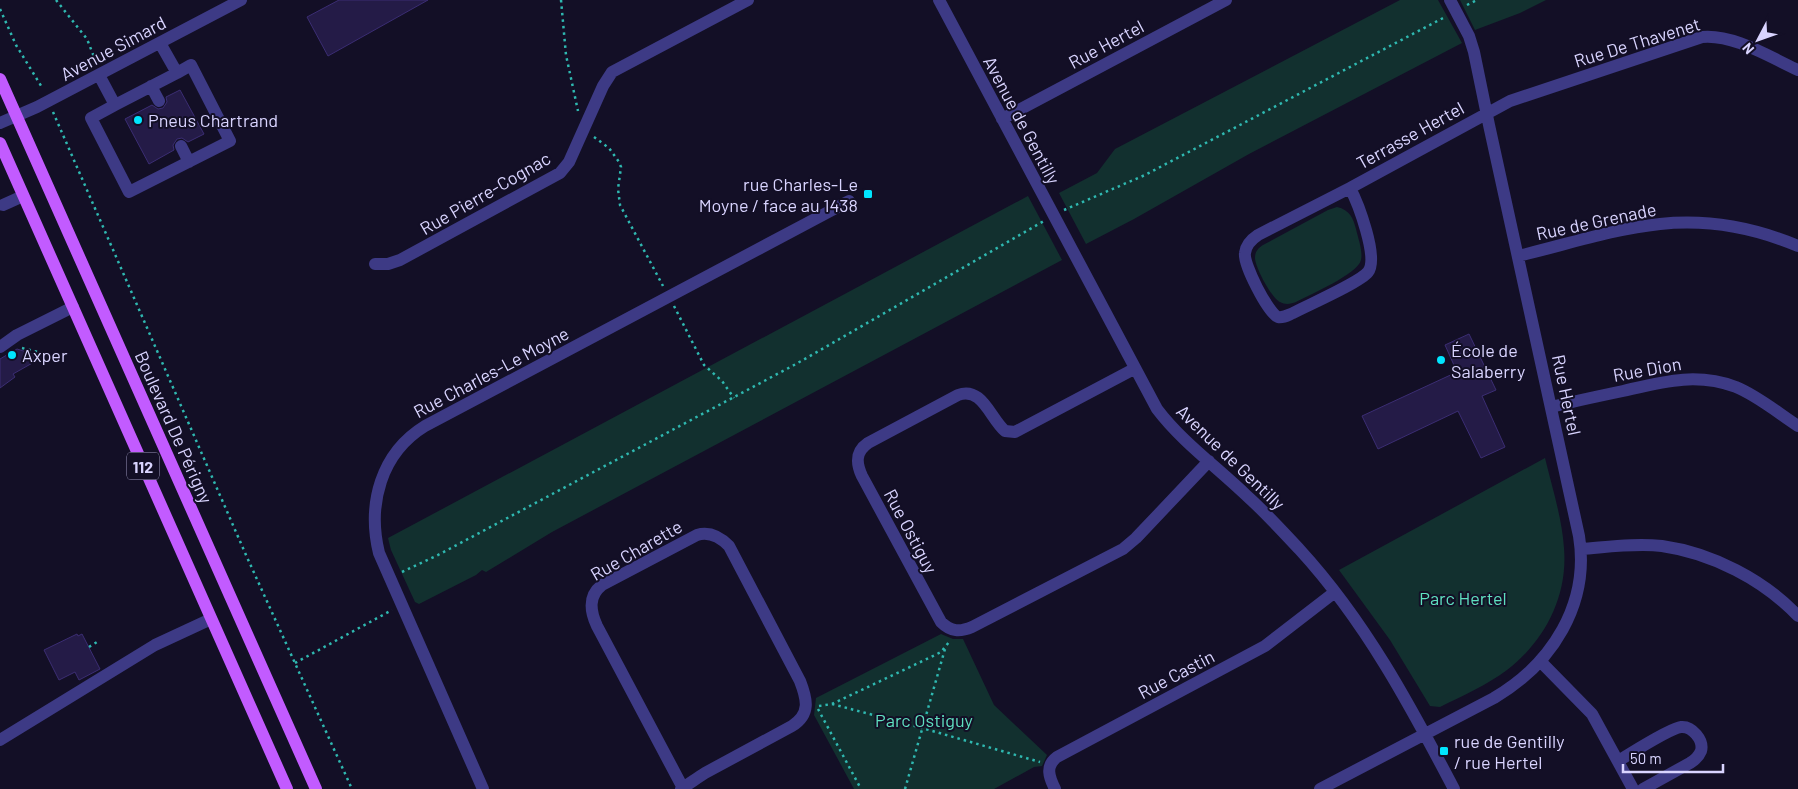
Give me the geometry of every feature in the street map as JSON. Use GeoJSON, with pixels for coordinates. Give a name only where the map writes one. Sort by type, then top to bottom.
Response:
{"type":"FeatureCollection","features":[{"type":"Feature","properties":{"kind":"main road","name":"Boulevard De Périgny"},"geometry":{"type":"LineString","coordinates":[[0,79],[316,789]]}},
{"type":"Feature","properties":{"kind":"main road","name":"112"},"geometry":{"type":"LineString","coordinates":[[0,143],[287,789]]}},
{"type":"Feature","properties":{"kind":"street","name":"Avenue Simard"},"geometry":{"type":"LineString","coordinates":[[0,123],[37,108],[241,0]]}},
{"type":"Feature","properties":{"kind":"street","name":"Rue Pierre-Cognac"},"geometry":{"type":"LineString","coordinates":[[376,264],[388,264],[400,260],[560,173],[569,162],[603,86],[612,72],[747,0]]}},
{"type":"Feature","properties":{"kind":"street","name":"Avenue de Gentilly"},"geometry":{"type":"LineString","coordinates":[[939,0],[1150,399],[1164,418],[1265,513],[1335,592],[1374,646],[1425,733],[1454,789]]}},
{"type":"Feature","properties":{"kind":"street","name":"Rue Hertel"},"geometry":{"type":"LineString","coordinates":[[1002,119],[1226,0]]}},
{"type":"Feature","properties":{"kind":"street","name":"Rue Hertel"},"geometry":{"type":"LineString","coordinates":[[1425,733],[1501,694],[1516,684],[1541,662],[1562,631],[1571,610],[1582,564],[1582,550],[1472,44],[1450,0]]}},
{"type":"Feature","properties":{"kind":"street","name":"Rue De Thavenet"},"geometry":{"type":"LineString","coordinates":[[1486,113],[1510,101],[1702,37],[1733,40],[1798,70]]}},
{"type":"Feature","properties":{"kind":"street"},"geometry":{"type":"LineString","coordinates":[[160,43],[177,73]]}},
{"type":"Feature","properties":{"kind":"street"},"geometry":{"type":"LineString","coordinates":[[191,65],[230,141],[129,192],[92,118],[177,73],[191,65]]}},
{"type":"Feature","properties":{"kind":"street"},"geometry":{"type":"LineString","coordinates":[[99,75],[115,105]]}},
{"type":"Feature","properties":{"kind":"street"},"geometry":{"type":"LineString","coordinates":[[151,86],[159,101]]}},
{"type":"Feature","properties":{"kind":"street","name":"Terrasse Hertel"},"geometry":{"type":"LineString","coordinates":[[1350,188],[1362,212],[1371,254],[1370,270],[1360,278],[1293,313],[1283,317],[1276,316],[1267,305],[1245,263],[1247,245],[1258,234],[1350,188],[1486,113]]}},
{"type":"Feature","properties":{"kind":"street"},"geometry":{"type":"LineString","coordinates":[[181,146],[189,162]]}},
{"type":"Feature","properties":{"kind":"street"},"geometry":{"type":"LineString","coordinates":[[2,205],[23,196]]}},
{"type":"Feature","properties":{"kind":"street","name":"Rue Charles-Le Moyne"},"geometry":{"type":"LineString","coordinates":[[483,789],[379,553],[374,512],[379,485],[392,456],[409,437],[425,426],[849,201]]}},
{"type":"Feature","properties":{"kind":"street","name":"Rue de Grenade"},"geometry":{"type":"LineString","coordinates":[[1518,256],[1635,228],[1670,223],[1703,223],[1727,226],[1758,232],[1798,246]]}},
{"type":"Feature","properties":{"kind":"street"},"geometry":{"type":"LineString","coordinates":[[0,347],[18,335],[73,307]]}},
{"type":"Feature","properties":{"kind":"street","name":"Rue Ostiguy"},"geometry":{"type":"LineString","coordinates":[[1134,369],[1015,432],[1005,431],[980,399],[973,394],[965,393],[868,443],[862,448],[857,460],[862,476],[935,615],[948,628],[962,630],[972,627],[1122,549],[1136,538],[1209,461]]}},
{"type":"Feature","properties":{"kind":"street","name":"Rue Dion"},"geometry":{"type":"LineString","coordinates":[[1551,407],[1665,381],[1694,379],[1720,382],[1736,388],[1754,397],[1798,426]]}},
{"type":"Feature","properties":{"kind":"street","name":"Rue Charette"},"geometry":{"type":"LineString","coordinates":[[711,534],[720,538],[729,546],[800,680],[806,698],[806,709],[801,719],[792,726],[705,773],[682,788],[593,618],[592,600],[596,591],[602,585],[697,535],[711,534]]}},
{"type":"Feature","properties":{"kind":"street"},"geometry":{"type":"LineString","coordinates":[[1582,550],[1638,545],[1662,546],[1694,554],[1722,564],[1754,581],[1777,597],[1798,616]]}},
{"type":"Feature","properties":{"kind":"street","name":"Rue Castin"},"geometry":{"type":"LineString","coordinates":[[1049,765],[1057,757],[1265,646],[1335,592]]}},
{"type":"Feature","properties":{"kind":"street"},"geometry":{"type":"LineString","coordinates":[[0,740],[155,645],[211,620]]}},
{"type":"Feature","properties":{"kind":"street"},"geometry":{"type":"LineString","coordinates":[[1541,662],[1592,714],[1633,789]]}},
{"type":"Feature","properties":{"kind":"street"},"geometry":{"type":"LineString","coordinates":[[1618,761],[1678,728],[1689,728],[1696,734],[1701,745],[1697,758],[1643,789]]}},
{"type":"Feature","properties":{"kind":"street"},"geometry":{"type":"LineString","coordinates":[[1320,789],[1425,733]]}},
{"type":"Feature","properties":{"kind":"street"},"geometry":{"type":"LineString","coordinates":[[1049,765],[1050,777],[1055,789]]}},
{"type":"Feature","properties":{"kind":"path"},"geometry":{"type":"LineString","coordinates":[[56,0],[87,39],[96,60],[99,75]]}},
{"type":"Feature","properties":{"kind":"path"},"geometry":{"type":"LineString","coordinates":[[561,0],[566,55],[574,98],[580,113]]}},
{"type":"Feature","properties":{"kind":"path"},"geometry":{"type":"LineString","coordinates":[[1463,7],[1477,0]]}},
{"type":"Feature","properties":{"kind":"path"},"geometry":{"type":"LineString","coordinates":[[0,9],[16,45],[42,88]]}},
{"type":"Feature","properties":{"kind":"path"},"geometry":{"type":"LineString","coordinates":[[1066,210],[1152,172],[1447,16]]}},
{"type":"Feature","properties":{"kind":"path","name":"Boulevard De Périgny"},"geometry":{"type":"LineString","coordinates":[[56,117],[153,343],[352,789]]}},
{"type":"Feature","properties":{"kind":"path"},"geometry":{"type":"LineString","coordinates":[[593,136],[609,148],[620,162],[618,200],[664,289]]}},
{"type":"Feature","properties":{"kind":"path"},"geometry":{"type":"LineString","coordinates":[[402,573],[734,398],[854,332],[1042,222]]}},
{"type":"Feature","properties":{"kind":"path"},"geometry":{"type":"LineString","coordinates":[[673,305],[704,365],[722,381],[734,398]]}},
{"type":"Feature","properties":{"kind":"path"},"geometry":{"type":"LineString","coordinates":[[18,347],[42,353]]}},
{"type":"Feature","properties":{"kind":"path"},"geometry":{"type":"LineString","coordinates":[[295,663],[389,612]]}},
{"type":"Feature","properties":{"kind":"path"},"geometry":{"type":"LineString","coordinates":[[905,789],[946,647],[951,638]]}},
{"type":"Feature","properties":{"kind":"path"},"geometry":{"type":"LineString","coordinates":[[89,647],[98,642]]}},
{"type":"Feature","properties":{"kind":"path"},"geometry":{"type":"LineString","coordinates":[[861,789],[816,706],[832,704],[931,657],[946,647]]}},
{"type":"Feature","properties":{"kind":"path"},"geometry":{"type":"LineString","coordinates":[[832,704],[1049,765]]}},
{"type":"Feature","properties":{"kind":"green space"},"geometry":{"type":"Polygon","coordinates":[[[1400,0],[1438,0],[1462,43],[1249,154],[1086,244],[1059,193],[1097,173],[1115,149],[1400,0]]]}},
{"type":"Feature","properties":{"kind":"green space"},"geometry":{"type":"Polygon","coordinates":[[[1460,0],[1546,0],[1520,13],[1475,30],[1460,0]]]}},
{"type":"Feature","properties":{"kind":"green space"},"geometry":{"type":"Polygon","coordinates":[[[1028,196],[1062,260],[552,532],[486,572],[482,570],[476,575],[419,604],[415,602],[391,550],[388,538],[1028,196]]]}},
{"type":"Feature","properties":{"kind":"green space"},"geometry":{"type":"Polygon","coordinates":[[[1337,207],[1348,212],[1354,221],[1361,253],[1361,260],[1358,266],[1343,278],[1296,302],[1284,304],[1280,302],[1273,295],[1261,275],[1255,258],[1257,250],[1328,210],[1337,207]]]}},
{"type":"Feature","properties":{"kind":"green space","name":"Parc Hertel"},"geometry":{"type":"Polygon","coordinates":[[[1545,458],[1559,514],[1564,548],[1562,583],[1558,600],[1551,616],[1543,631],[1532,645],[1507,670],[1483,685],[1440,707],[1430,706],[1390,640],[1339,570],[1545,458]]]}},
{"type":"Feature","properties":{"kind":"green space","name":"Parc Ostiguy"},"geometry":{"type":"Polygon","coordinates":[[[941,634],[953,639],[963,639],[994,705],[1047,755],[1042,766],[1034,767],[994,789],[854,789],[814,715],[816,698],[941,634]]]}},
{"type":"Feature","properties":{"kind":"building"},"geometry":{"type":"Polygon","coordinates":[[[339,0],[428,0],[328,56],[307,17],[339,0]]]}},
{"type":"Feature","properties":{"kind":"building"},"geometry":{"type":"Polygon","coordinates":[[[180,90],[204,134],[188,142],[182,138],[177,139],[173,145],[174,150],[149,164],[125,119],[152,105],[158,109],[163,108],[167,102],[166,97],[180,90]]]}},
{"type":"Feature","properties":{"kind":"building"},"geometry":{"type":"Polygon","coordinates":[[[1469,334],[1496,390],[1482,396],[1505,447],[1481,458],[1458,411],[1378,449],[1362,416],[1457,372],[1445,345],[1469,334]]]}},
{"type":"Feature","properties":{"kind":"building"},"geometry":{"type":"Polygon","coordinates":[[[17,349],[43,357],[13,374],[15,377],[0,388],[0,359],[17,349]]]}},
{"type":"Feature","properties":{"kind":"building"},"geometry":{"type":"Polygon","coordinates":[[[77,634],[78,636],[82,634],[100,669],[79,680],[75,672],[59,680],[44,650],[77,634]]]}},
{"type":"Feature","properties":{"kind":"place","name":"Pneus Chartrand"},"geometry":{"type":"Point","coordinates":[138,120]}},
{"type":"Feature","properties":{"kind":"place","name":"rue Charles-Le Moyne / face au 1438"},"geometry":{"type":"Point","coordinates":[868,194]}},
{"type":"Feature","properties":{"kind":"place","name":"Axper"},"geometry":{"type":"Point","coordinates":[12,355]}},
{"type":"Feature","properties":{"kind":"place","name":"École de Salaberry"},"geometry":{"type":"Point","coordinates":[1441,360]}},
{"type":"Feature","properties":{"kind":"place","name":"rue de Gentilly / rue Hertel"},"geometry":{"type":"Point","coordinates":[1444,751]}}]}
